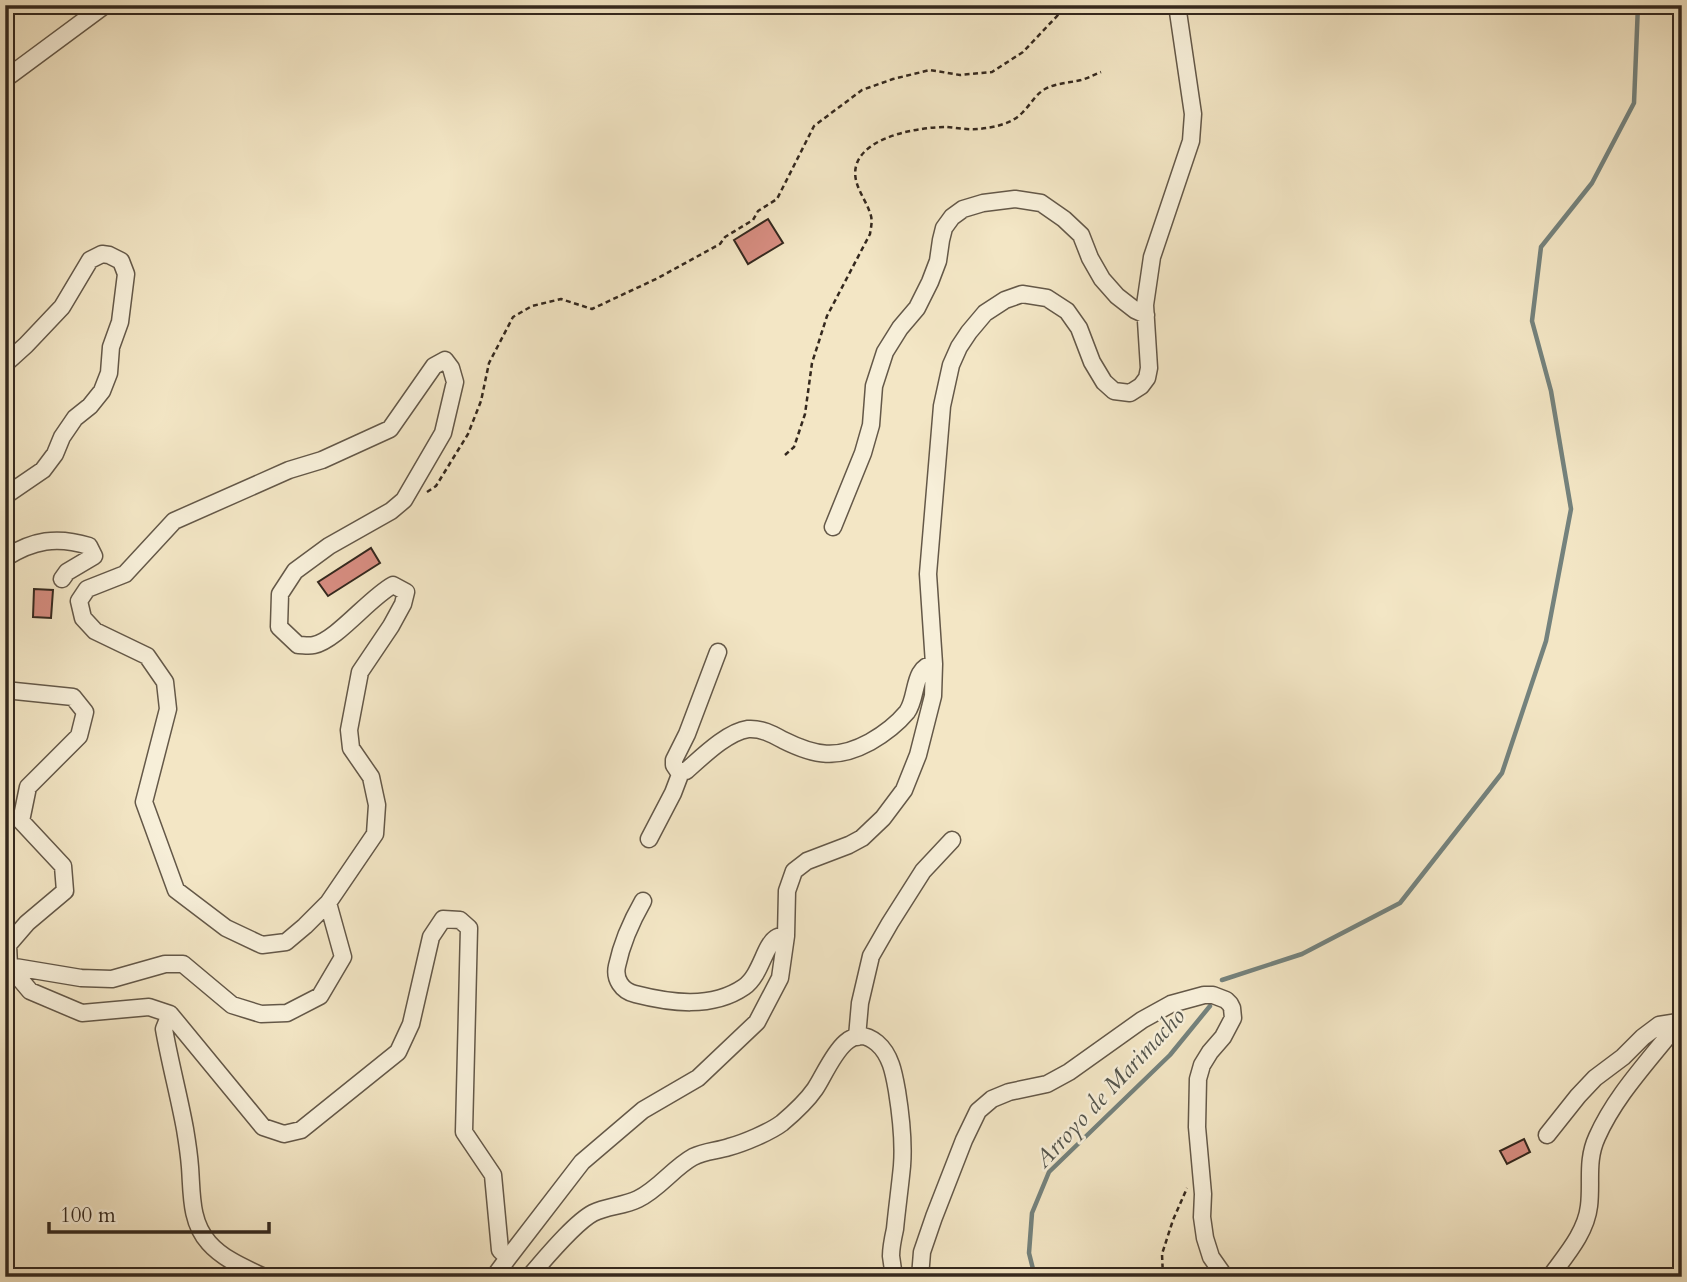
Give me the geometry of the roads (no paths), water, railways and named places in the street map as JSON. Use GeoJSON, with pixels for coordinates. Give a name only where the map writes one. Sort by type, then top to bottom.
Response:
{"type":"FeatureCollection","features":[{"type":"Feature","properties":{"kind":"street"},"geometry":{"type":"LineString","coordinates":[[5,79],[105,5]]}},
{"type":"Feature","properties":{"kind":"street"},"geometry":{"type":"LineString","coordinates":[[494,1277],[582,1162],[643,1110],[698,1078],[757,1022],[780,978],[786,936],[787,891],[794,871],[807,861],[862,838],[883,818],[904,789],[918,755],[933,696],[934,664],[928,573],[942,406],[951,365],[959,347],[985,313],[1005,300],[1022,294],[1047,298],[1067,311],[1079,328],[1091,362],[1104,382],[1114,391],[1130,393],[1147,378],[1150,368],[1145,305],[1152,257],[1191,141],[1193,114],[1177,5]]}},
{"type":"Feature","properties":{"kind":"street"},"geometry":{"type":"LineString","coordinates":[[833,527],[863,453],[871,425],[874,386],[885,352],[917,308],[930,282],[938,261],[944,228],[952,217],[963,209],[1015,199],[1041,203],[1081,235],[1102,279],[1135,310],[1146,315]]}},
{"type":"Feature","properties":{"kind":"street"},"geometry":{"type":"LineString","coordinates":[[5,364],[62,307],[90,260],[102,254],[121,261],[126,274],[120,322],[111,347],[109,373],[102,391],[90,406],[75,418],[43,470],[5,496]]}},
{"type":"Feature","properties":{"kind":"street"},"geometry":{"type":"LineString","coordinates":[[11,977],[112,979],[165,964],[184,964],[232,1005],[261,1014],[287,1013],[320,996],[343,957],[328,903],[375,834],[377,805],[371,777],[351,748],[349,730],[360,672],[397,615],[406,592],[393,585],[381,591],[329,639],[314,645],[298,645],[279,627],[280,594],[295,571],[329,546],[391,511],[404,500],[443,433],[455,382],[451,368],[445,360],[434,366],[390,429],[174,521],[125,574],[87,589],[79,601],[83,618],[95,631],[147,656],[165,682],[168,709],[144,802],[176,890],[226,928],[262,945],[286,942],[328,903]]}},
{"type":"Feature","properties":{"kind":"street"},"geometry":{"type":"LineString","coordinates":[[5,558],[23,546],[46,541],[75,542],[89,546],[94,556],[67,572],[62,579]]}},
{"type":"Feature","properties":{"kind":"street"},"geometry":{"type":"LineString","coordinates":[[681,772],[675,767],[674,760],[687,734],[718,652]]}},
{"type":"Feature","properties":{"kind":"street"},"geometry":{"type":"LineString","coordinates":[[681,772],[686,771],[729,737],[749,729],[770,733],[799,748],[821,755],[845,752],[869,743],[893,727],[909,709],[920,672],[926,666],[934,664]]}},
{"type":"Feature","properties":{"kind":"street"},"geometry":{"type":"LineString","coordinates":[[5,690],[73,697],[85,712],[79,736],[28,787],[21,821],[63,866],[65,891],[27,923],[8,945],[11,977],[30,991],[82,1013],[149,1007],[170,1014],[263,1127],[284,1134],[301,1130],[398,1052],[411,1024],[430,937],[443,919],[460,920],[469,928],[464,1132],[493,1175],[500,1250],[508,1258]]}},
{"type":"Feature","properties":{"kind":"street"},"geometry":{"type":"LineString","coordinates":[[649,839],[681,772]]}},
{"type":"Feature","properties":{"kind":"street"},"geometry":{"type":"LineString","coordinates":[[857,1037],[860,1003],[872,956],[923,871],[952,840]]}},
{"type":"Feature","properties":{"kind":"street"},"geometry":{"type":"LineString","coordinates":[[643,901],[627,931],[616,970],[620,984],[632,994],[680,1002],[708,1002],[727,996],[745,987],[755,976],[772,941],[778,936],[786,936]]}},
{"type":"Feature","properties":{"kind":"street"},"geometry":{"type":"LineString","coordinates":[[920,1277],[922,1252],[934,1217],[978,1111],[992,1099],[1046,1084],[1069,1072],[1142,1020],[1171,1004],[1204,995],[1226,1000],[1233,1013],[1223,1037],[1202,1065],[1198,1079],[1197,1127],[1203,1194],[1202,1217],[1211,1257],[1225,1277]]}},
{"type":"Feature","properties":{"kind":"street"},"geometry":{"type":"LineString","coordinates":[[170,1014],[164,1029],[185,1132],[191,1197],[198,1226],[208,1243],[220,1253],[264,1277]]}},
{"type":"Feature","properties":{"kind":"street"},"geometry":{"type":"LineString","coordinates":[[1547,1135],[1595,1078],[1659,1025],[1680,1020]]}},
{"type":"Feature","properties":{"kind":"street"},"geometry":{"type":"LineString","coordinates":[[1550,1277],[1584,1226],[1589,1207],[1590,1162],[1597,1138],[1623,1093],[1680,1020]]}},
{"type":"Feature","properties":{"kind":"street"},"geometry":{"type":"LineString","coordinates":[[528,1277],[590,1215],[604,1208],[638,1199],[656,1188],[694,1156],[730,1147],[777,1127],[799,1110],[843,1044],[857,1037],[869,1037],[879,1044],[889,1058],[901,1118],[902,1163],[891,1254],[894,1277]]}},
{"type":"Feature","properties":{"kind":"waterway","name":"Arroyo de Marimacho"},"geometry":{"type":"LineString","coordinates":[[1222,980],[1302,954],[1400,903],[1502,773],[1546,641],[1571,509],[1551,391],[1532,321],[1541,247],[1592,183],[1634,103],[1638,5]]}},
{"type":"Feature","properties":{"kind":"waterway","name":"Arroyo de Marimacho"},"geometry":{"type":"LineString","coordinates":[[1035,1277],[1029,1253],[1032,1213],[1049,1172],[1170,1055],[1210,1006]]}}]}
